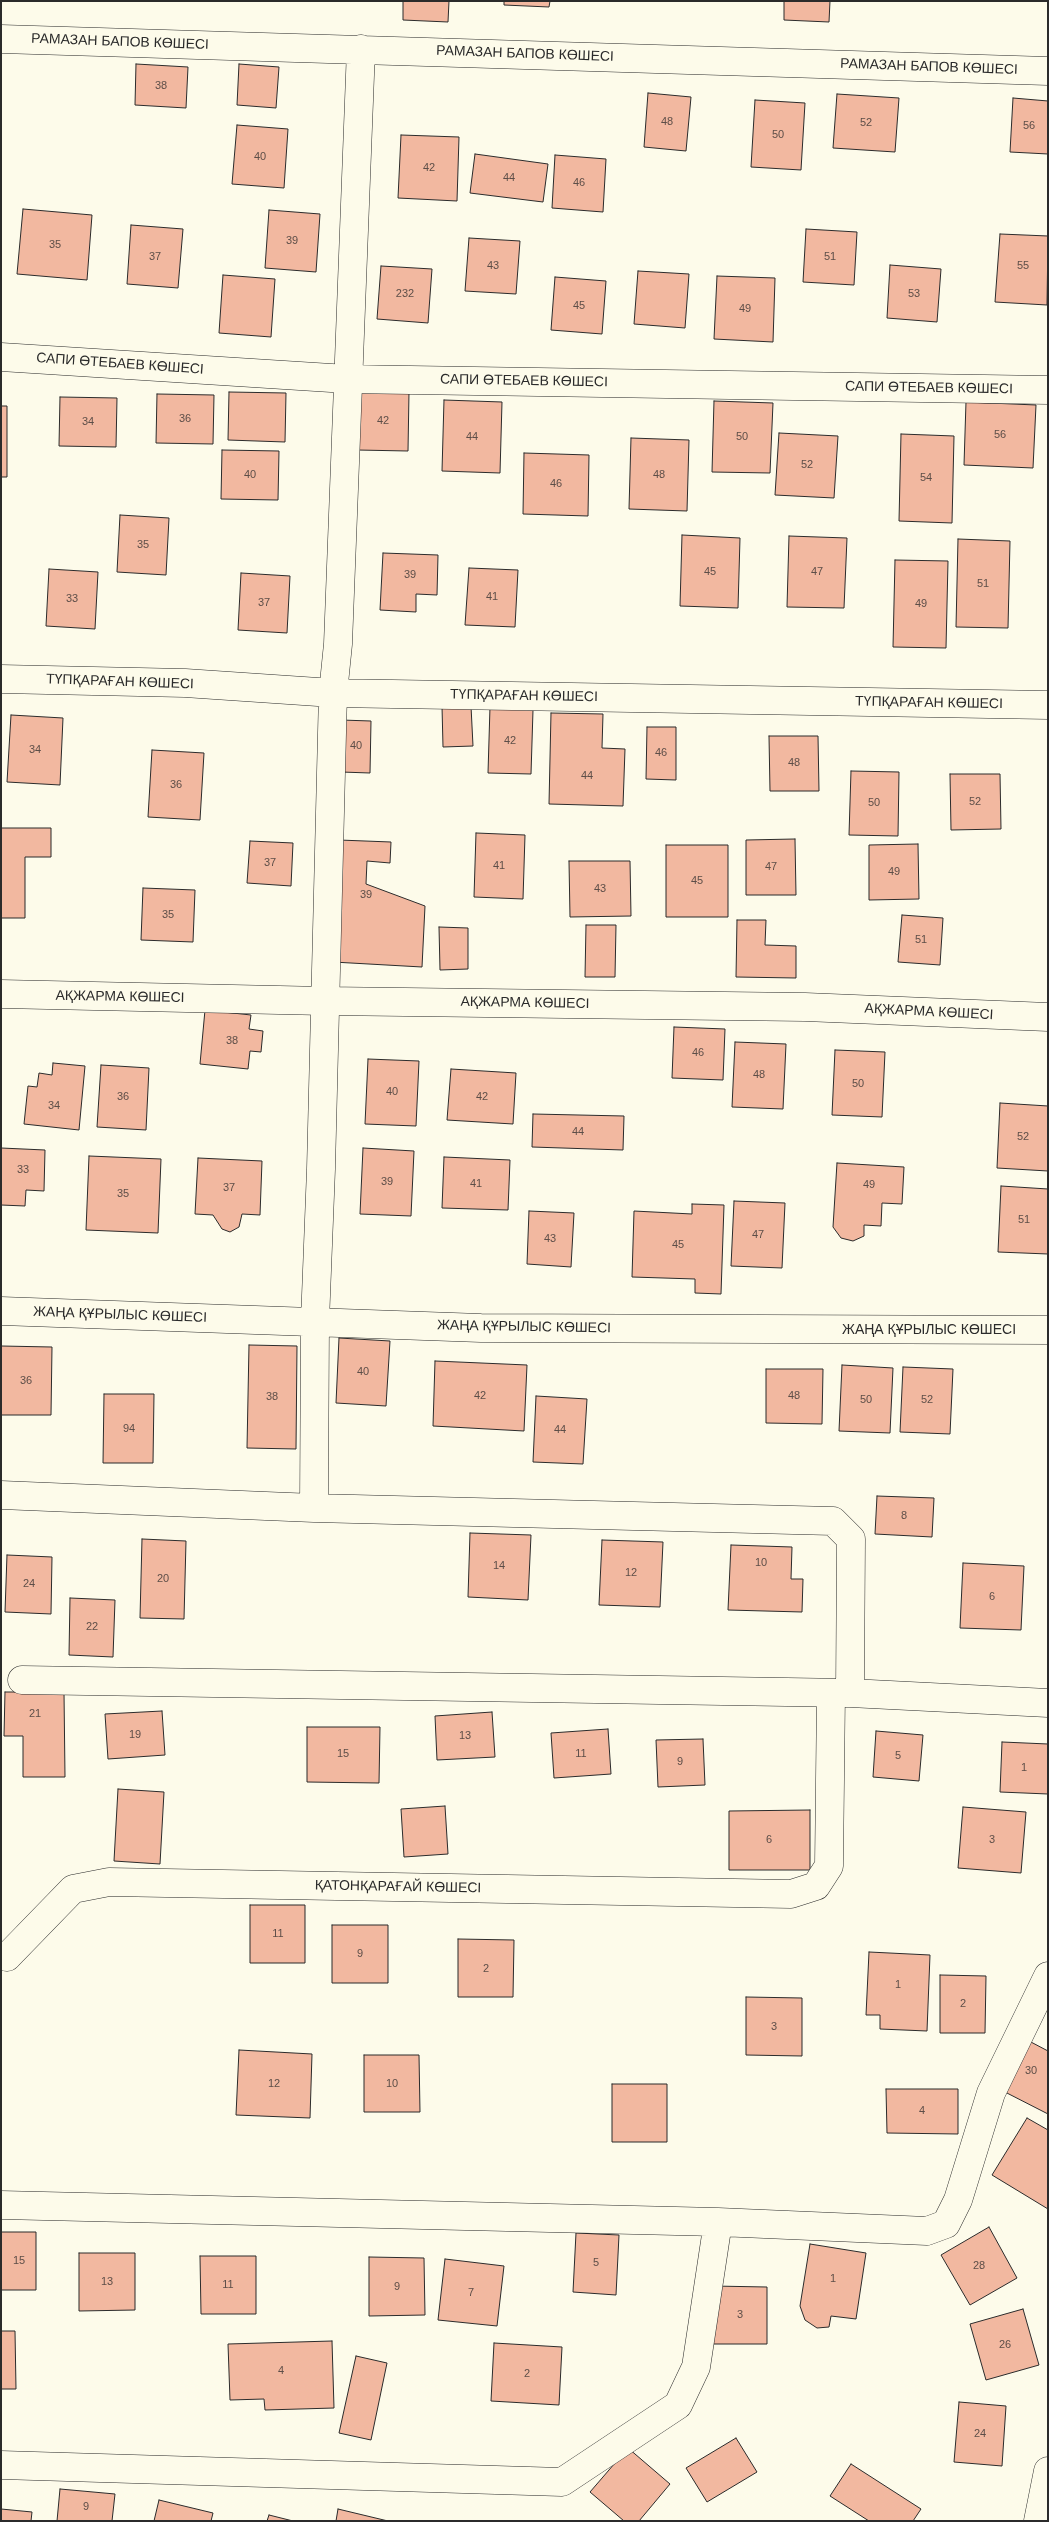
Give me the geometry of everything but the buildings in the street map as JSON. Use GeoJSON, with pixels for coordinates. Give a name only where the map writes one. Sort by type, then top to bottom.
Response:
{"type":"FeatureCollection","features":[{"type":"Feature","properties":{"kind":"street","name":"РАМАЗАН БАПОВ КӨШЕСІ"},"geometry":{"type":"LineString","coordinates":[[1,39],[1048,71]]}},
{"type":"Feature","properties":{"kind":"street"},"geometry":{"type":"LineString","coordinates":[[314,1508],[315,1321],[333,693],[338,644],[361,49]]}},
{"type":"Feature","properties":{"kind":"street","name":"САПИ ӨТЕБАЕВ КӨШЕСІ"},"geometry":{"type":"LineString","coordinates":[[1,357],[347,379],[1048,390]]}},
{"type":"Feature","properties":{"kind":"street","name":"ТҮПҚАРАҒАН КӨШЕСІ"},"geometry":{"type":"LineString","coordinates":[[1,679],[185,683],[333,693],[1048,705]]}},
{"type":"Feature","properties":{"kind":"street","name":"АҚЖАРМА КӨШЕСІ"},"geometry":{"type":"LineString","coordinates":[[1,994],[325,1001],[805,1006],[1048,1017]]}},
{"type":"Feature","properties":{"kind":"street","name":"ЖАҢА ҚҰРЫЛЫС КӨШЕСІ"},"geometry":{"type":"LineString","coordinates":[[1,1311],[481,1328],[1048,1330]]}},
{"type":"Feature","properties":{"kind":"street"},"geometry":{"type":"LineString","coordinates":[[1,1495],[314,1508],[832,1521],[851,1539],[840,1693]]}},
{"type":"Feature","properties":{"kind":"street"},"geometry":{"type":"LineString","coordinates":[[22,1680],[840,1693],[1048,1703]]}},
{"type":"Feature","properties":{"kind":"street","name":"ҚАТОНҚАРАҒАЙ КӨШЕСІ"},"geometry":{"type":"LineString","coordinates":[[7,1957],[73,1890],[109,1882],[791,1894],[816,1886],[829,1866],[840,1693]]}},
{"type":"Feature","properties":{"kind":"street"},"geometry":{"type":"LineString","coordinates":[[1,2205],[718,2222],[927,2231],[946,2224],[958,2200],[991,2093],[1048,1976]]}},
{"type":"Feature","properties":{"kind":"street"},"geometry":{"type":"LineString","coordinates":[[1,2465],[562,2482],[678,2405],[696,2367],[718,2222]]}},
{"type":"Feature","properties":{"kind":"street"},"geometry":{"type":"LineString","coordinates":[[1038,2521],[1048,2471]]}}]}
